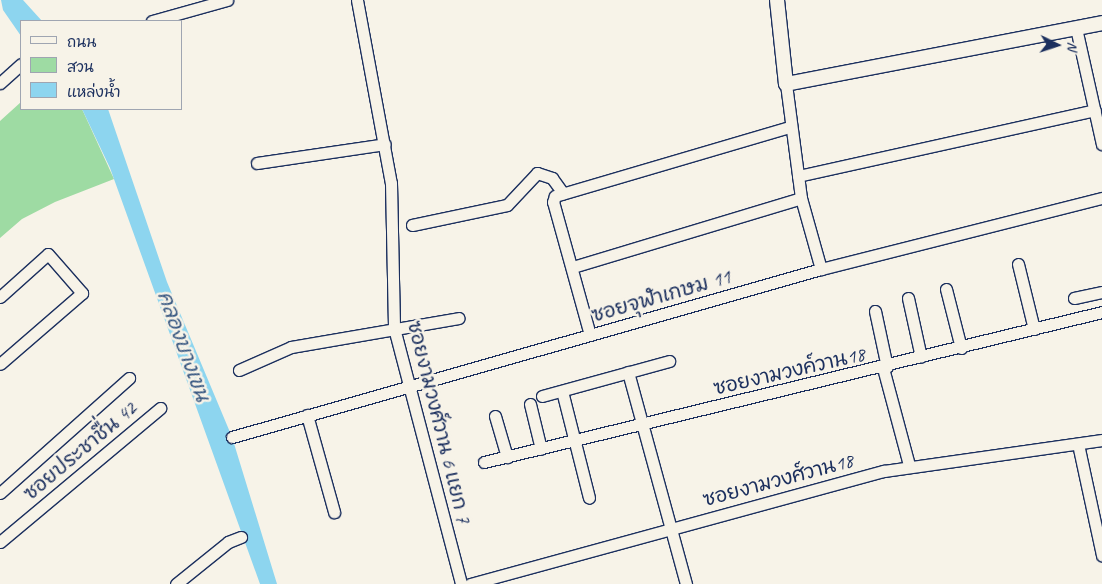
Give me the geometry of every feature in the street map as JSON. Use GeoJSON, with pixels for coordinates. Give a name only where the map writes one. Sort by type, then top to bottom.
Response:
{"type":"FeatureCollection","features":[{"type":"Feature","properties":{"kind":"street"},"geometry":{"type":"LineString","coordinates":[[156,20],[227,0]]}},
{"type":"Feature","properties":{"kind":"street","name":"ซอยงามวงศ์วาน 6 แยก 7"},"geometry":{"type":"LineString","coordinates":[[357,0],[385,144],[393,211],[394,328],[408,388],[461,584]]}},
{"type":"Feature","properties":{"kind":"street"},"geometry":{"type":"LineString","coordinates":[[777,0],[790,127],[801,198],[821,269]]}},
{"type":"Feature","properties":{"kind":"street"},"geometry":{"type":"LineString","coordinates":[[786,84],[1102,23]]}},
{"type":"Feature","properties":{"kind":"street"},"geometry":{"type":"LineString","coordinates":[[1076,28],[1096,92],[1094,110],[1102,144]]}},
{"type":"Feature","properties":{"kind":"street"},"geometry":{"type":"LineString","coordinates":[[0,84],[20,65]]}},
{"type":"Feature","properties":{"kind":"street"},"geometry":{"type":"LineString","coordinates":[[798,176],[1094,110]]}},
{"type":"Feature","properties":{"kind":"street"},"geometry":{"type":"LineString","coordinates":[[590,336],[553,202],[555,196],[790,127]]}},
{"type":"Feature","properties":{"kind":"street"},"geometry":{"type":"LineString","coordinates":[[257,163],[385,144]]}},
{"type":"Feature","properties":{"kind":"street"},"geometry":{"type":"LineString","coordinates":[[412,225],[507,205],[537,174],[552,178],[563,193]]}},
{"type":"Feature","properties":{"kind":"street"},"geometry":{"type":"LineString","coordinates":[[572,267],[801,198]]}},
{"type":"Feature","properties":{"kind":"street","name":"ซอยจุฬาเกษม 11"},"geometry":{"type":"LineString","coordinates":[[232,437],[821,269],[1102,198]]}},
{"type":"Feature","properties":{"kind":"street"},"geometry":{"type":"LineString","coordinates":[[0,297],[48,254],[82,293],[0,364]]}},
{"type":"Feature","properties":{"kind":"street"},"geometry":{"type":"LineString","coordinates":[[1018,264],[1034,329]]}},
{"type":"Feature","properties":{"kind":"street"},"geometry":{"type":"LineString","coordinates":[[946,290],[961,348]]}},
{"type":"Feature","properties":{"kind":"street"},"geometry":{"type":"LineString","coordinates":[[1074,298],[1101,296]]}},
{"type":"Feature","properties":{"kind":"street"},"geometry":{"type":"LineString","coordinates":[[908,298],[921,357]]}},
{"type":"Feature","properties":{"kind":"street"},"geometry":{"type":"LineString","coordinates":[[874,310],[885,367],[909,465]]}},
{"type":"Feature","properties":{"kind":"street","name":"ซอยงามวงค์วาน18"},"geometry":{"type":"LineString","coordinates":[[484,462],[885,367],[1102,312]]}},
{"type":"Feature","properties":{"kind":"street"},"geometry":{"type":"LineString","coordinates":[[239,370],[291,347],[459,318]]}},
{"type":"Feature","properties":{"kind":"street"},"geometry":{"type":"LineString","coordinates":[[542,396],[669,361]]}},
{"type":"Feature","properties":{"kind":"street"},"geometry":{"type":"LineString","coordinates":[[628,372],[668,530],[686,584]]}},
{"type":"Feature","properties":{"kind":"street"},"geometry":{"type":"LineString","coordinates":[[0,493],[129,378]]}},
{"type":"Feature","properties":{"kind":"street"},"geometry":{"type":"LineString","coordinates":[[562,391],[589,498]]}},
{"type":"Feature","properties":{"kind":"street"},"geometry":{"type":"LineString","coordinates":[[530,404],[541,449]]}},
{"type":"Feature","properties":{"kind":"street","name":"ซอยประชาชื่น 42"},"geometry":{"type":"LineString","coordinates":[[0,542],[160,408]]}},
{"type":"Feature","properties":{"kind":"street"},"geometry":{"type":"LineString","coordinates":[[307,415],[334,512]]}},
{"type":"Feature","properties":{"kind":"street"},"geometry":{"type":"LineString","coordinates":[[495,416],[507,457]]}},
{"type":"Feature","properties":{"kind":"street","name":"ซอยงามวงศ์วาน18"},"geometry":{"type":"LineString","coordinates":[[470,584],[909,465],[1102,440]]}},
{"type":"Feature","properties":{"kind":"street"},"geometry":{"type":"LineString","coordinates":[[1078,444],[1102,555]]}},
{"type":"Feature","properties":{"kind":"street"},"geometry":{"type":"LineString","coordinates":[[176,584],[228,542],[241,537]]}},
{"type":"Feature","properties":{"kind":"green space"},"geometry":{"type":"Polygon","coordinates":[[[20,103],[20,110],[82,110],[114,179],[55,202],[22,219],[0,238],[0,121],[20,103]]]}},
{"type":"Feature","properties":{"kind":"water"},"geometry":{"type":"Polygon","coordinates":[[[1,0],[23,0],[41,20],[20,20],[20,35],[3,10],[1,0]]]}},
{"type":"Feature","properties":{"kind":"water","name":"คลองบางเขน"},"geometry":{"type":"Polygon","coordinates":[[[82,110],[108,110],[167,282],[232,437],[277,584],[260,584],[110,168],[82,110]]]}}]}
